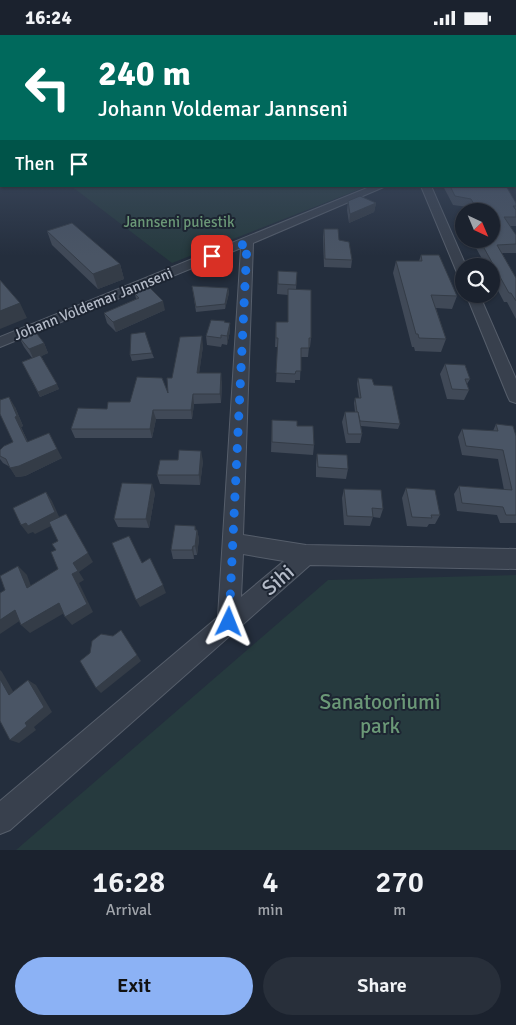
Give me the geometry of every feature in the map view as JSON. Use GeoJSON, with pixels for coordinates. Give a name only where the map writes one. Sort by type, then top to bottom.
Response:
{"type":"FeatureCollection","features":[{"type":"Feature","properties":{"kind":"street","name":"Johann Voldemar Jannseni"},"geometry":{"type":"LineString","coordinates":[[0,341],[247,243],[379,187]]}},
{"type":"Feature","properties":{"kind":"street"},"geometry":{"type":"LineString","coordinates":[[426,187],[457,258]]}},
{"type":"Feature","properties":{"kind":"street"},"geometry":{"type":"LineString","coordinates":[[229,622],[247,243]]}},
{"type":"Feature","properties":{"kind":"street"},"geometry":{"type":"LineString","coordinates":[[476,303],[516,397]]}},
{"type":"Feature","properties":{"kind":"street"},"geometry":{"type":"LineString","coordinates":[[232,543],[306,555]]}},
{"type":"Feature","properties":{"kind":"street","name":"Sihi"},"geometry":{"type":"LineString","coordinates":[[0,820],[306,555],[516,559]]}},
{"type":"Feature","properties":{"kind":"green space","name":"Jannseni puiestik"},"geometry":{"type":"Polygon","coordinates":[[[72,187],[365,187],[172,263],[72,187]]]}},
{"type":"Feature","properties":{"kind":"green space","name":"Sanatooriumi park"},"geometry":{"type":"Polygon","coordinates":[[[516,575],[516,850],[16,850],[328,580],[516,575]]]}},
{"type":"Feature","properties":{"kind":"building"},"geometry":{"type":"Polygon","coordinates":[[[450,187],[507,187],[516,203],[516,206],[513,206],[516,210],[516,217],[504,217],[516,235],[516,244],[500,245],[500,203],[473,203],[471,199],[455,196],[450,187]]]}},
{"type":"Feature","properties":{"kind":"building"},"geometry":{"type":"Polygon","coordinates":[[[360,196],[376,203],[350,214],[348,201],[360,196]]]}},
{"type":"Feature","properties":{"kind":"building"},"geometry":{"type":"Polygon","coordinates":[[[72,223],[120,264],[93,274],[47,231],[72,223]]]}},
{"type":"Feature","properties":{"kind":"building"},"geometry":{"type":"Polygon","coordinates":[[[324,229],[338,229],[339,240],[349,242],[352,260],[325,259],[324,229]]]}},
{"type":"Feature","properties":{"kind":"building"},"geometry":{"type":"Polygon","coordinates":[[[484,248],[499,248],[516,278],[516,301],[500,277],[500,258],[490,258],[484,248]]]}},
{"type":"Feature","properties":{"kind":"building"},"geometry":{"type":"Polygon","coordinates":[[[421,255],[439,255],[455,291],[455,296],[431,295],[446,339],[419,338],[418,334],[416,334],[396,261],[422,261],[421,255]]]}},
{"type":"Feature","properties":{"kind":"building"},"geometry":{"type":"Polygon","coordinates":[[[278,271],[297,272],[296,285],[278,284],[278,271]]]}},
{"type":"Feature","properties":{"kind":"building"},"geometry":{"type":"Polygon","coordinates":[[[0,280],[20,303],[0,311],[0,280]]]}},
{"type":"Feature","properties":{"kind":"building"},"geometry":{"type":"Polygon","coordinates":[[[148,286],[163,301],[113,322],[104,313],[139,298],[135,294],[148,286]]]}},
{"type":"Feature","properties":{"kind":"building"},"geometry":{"type":"Polygon","coordinates":[[[192,286],[228,288],[225,304],[196,307],[192,286]]]}},
{"type":"Feature","properties":{"kind":"building"},"geometry":{"type":"Polygon","coordinates":[[[288,289],[311,290],[311,338],[309,338],[309,348],[301,348],[301,371],[296,371],[295,374],[276,373],[278,338],[276,338],[276,322],[288,322],[288,289]]]}},
{"type":"Feature","properties":{"kind":"building"},"geometry":{"type":"Polygon","coordinates":[[[211,320],[230,323],[227,336],[221,335],[221,338],[206,336],[211,320]]]}},
{"type":"Feature","properties":{"kind":"building"},"geometry":{"type":"Polygon","coordinates":[[[34,330],[44,343],[29,349],[19,337],[34,330]]]}},
{"type":"Feature","properties":{"kind":"building"},"geometry":{"type":"Polygon","coordinates":[[[145,332],[152,353],[130,355],[131,334],[145,332]]]}},
{"type":"Feature","properties":{"kind":"building"},"geometry":{"type":"Polygon","coordinates":[[[202,336],[197,373],[221,373],[220,394],[193,394],[191,410],[153,410],[150,429],[71,429],[78,408],[107,409],[108,402],[130,402],[137,377],[162,378],[168,393],[167,378],[172,378],[180,337],[202,336]]]}},
{"type":"Feature","properties":{"kind":"building"},"geometry":{"type":"Polygon","coordinates":[[[40,355],[57,384],[38,392],[22,362],[40,355]]]}},
{"type":"Feature","properties":{"kind":"building"},"geometry":{"type":"Polygon","coordinates":[[[445,364],[465,365],[470,379],[465,379],[469,390],[452,389],[445,364]]]}},
{"type":"Feature","properties":{"kind":"building"},"geometry":{"type":"Polygon","coordinates":[[[358,378],[372,379],[374,385],[392,386],[400,424],[360,421],[355,398],[361,398],[358,378]]]}},
{"type":"Feature","properties":{"kind":"building"},"geometry":{"type":"Polygon","coordinates":[[[9,397],[17,416],[15,417],[27,442],[49,433],[57,449],[19,466],[10,468],[6,459],[0,456],[0,450],[13,442],[0,414],[0,400],[9,397]]]}},
{"type":"Feature","properties":{"kind":"building"},"geometry":{"type":"Polygon","coordinates":[[[345,412],[358,412],[362,434],[348,434],[345,412]]]}},
{"type":"Feature","properties":{"kind":"building"},"geometry":{"type":"Polygon","coordinates":[[[272,420],[297,421],[297,426],[313,426],[314,445],[272,442],[272,420]]]}},
{"type":"Feature","properties":{"kind":"building"},"geometry":{"type":"Polygon","coordinates":[[[496,424],[513,426],[516,436],[516,515],[506,515],[503,507],[462,503],[459,486],[512,490],[503,450],[466,446],[462,429],[498,431],[496,424]]]}},
{"type":"Feature","properties":{"kind":"building"},"geometry":{"type":"Polygon","coordinates":[[[179,450],[201,451],[199,475],[157,475],[160,460],[178,460],[179,450]]]}},
{"type":"Feature","properties":{"kind":"building"},"geometry":{"type":"Polygon","coordinates":[[[317,454],[347,455],[348,469],[318,467],[317,454]]]}},
{"type":"Feature","properties":{"kind":"building"},"geometry":{"type":"Polygon","coordinates":[[[122,483],[152,484],[146,519],[114,519],[122,483]]]}},
{"type":"Feature","properties":{"kind":"building"},"geometry":{"type":"Polygon","coordinates":[[[406,488],[435,490],[440,515],[431,515],[432,518],[412,517],[406,488]]]}},
{"type":"Feature","properties":{"kind":"building"},"geometry":{"type":"Polygon","coordinates":[[[344,489],[381,490],[383,509],[372,508],[373,517],[347,516],[344,489]]]}},
{"type":"Feature","properties":{"kind":"building"},"geometry":{"type":"Polygon","coordinates":[[[46,492],[55,512],[28,526],[26,523],[21,525],[13,508],[46,492]]]}},
{"type":"Feature","properties":{"kind":"building"},"geometry":{"type":"Polygon","coordinates":[[[66,514],[88,553],[73,563],[78,571],[72,574],[87,604],[65,617],[59,603],[21,625],[15,610],[0,620],[0,593],[5,590],[0,576],[18,566],[27,588],[58,569],[51,552],[56,550],[52,544],[58,541],[49,522],[66,514]]]}},
{"type":"Feature","properties":{"kind":"building"},"geometry":{"type":"Polygon","coordinates":[[[175,525],[195,526],[195,530],[197,530],[195,546],[193,546],[192,550],[171,550],[175,525]]]}},
{"type":"Feature","properties":{"kind":"building"},"geometry":{"type":"Polygon","coordinates":[[[129,536],[142,563],[150,558],[163,585],[136,600],[112,543],[129,536]]]}},
{"type":"Feature","properties":{"kind":"building"},"geometry":{"type":"Polygon","coordinates":[[[121,630],[137,655],[96,688],[80,661],[90,653],[92,641],[101,634],[113,636],[121,630]]]}},
{"type":"Feature","properties":{"kind":"building"},"geometry":{"type":"Polygon","coordinates":[[[0,679],[9,695],[28,680],[44,707],[25,723],[27,726],[10,740],[0,721],[0,679]]]}},
{"type":"Feature","properties":{"kind":"route"},"geometry":{"type":"LineString","coordinates":[[212,256],[247,243],[229,622]]}}]}
